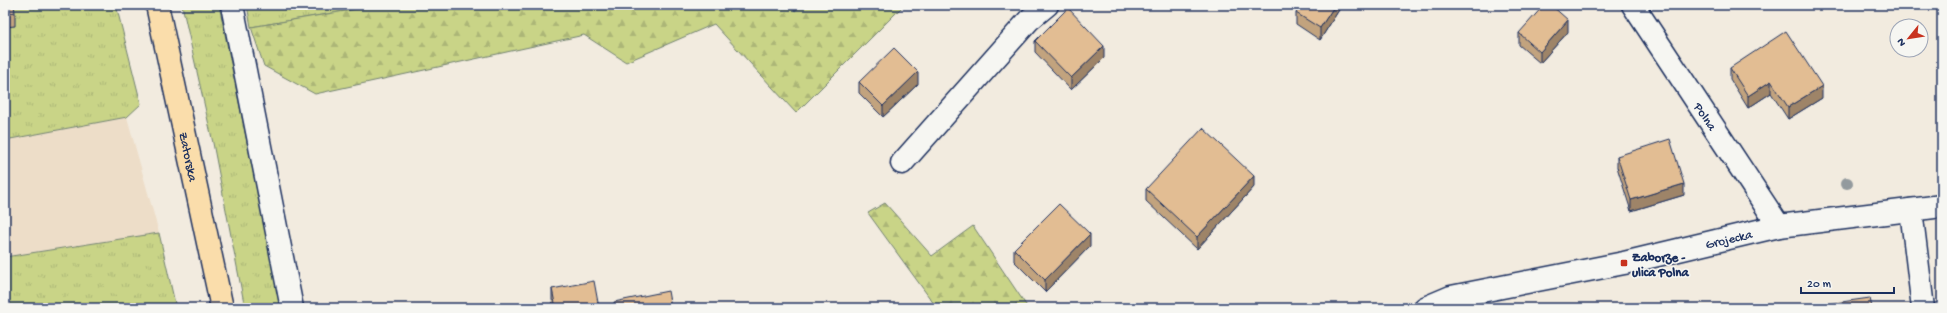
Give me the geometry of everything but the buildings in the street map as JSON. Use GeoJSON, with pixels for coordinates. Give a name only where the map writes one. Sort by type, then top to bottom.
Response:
{"type":"FeatureCollection","features":[{"type":"Feature","properties":{"kind":"main road","name":"Zatorska"},"geometry":{"type":"LineString","coordinates":[[157,5],[222,308]]}},
{"type":"Feature","properties":{"kind":"street"},"geometry":{"type":"LineString","coordinates":[[232,5],[292,308]]}},
{"type":"Feature","properties":{"kind":"street"},"geometry":{"type":"LineString","coordinates":[[902,163],[1029,20],[1048,5]]}},
{"type":"Feature","properties":{"kind":"street","name":"Polna"},"geometry":{"type":"LineString","coordinates":[[1633,5],[1779,226]]}},
{"type":"Feature","properties":{"kind":"street","name":"Grojecka"},"geometry":{"type":"LineString","coordinates":[[1425,308],[1451,297],[1624,263],[1779,226],[1942,206]]}},
{"type":"Feature","properties":{"kind":"street"},"geometry":{"type":"LineString","coordinates":[[1911,210],[1923,308]]}},
{"type":"Feature","properties":{"kind":"shaded area"},"geometry":{"type":"Polygon","coordinates":[[[127,117],[159,233],[5,257],[5,140],[127,117]]]}},
{"type":"Feature","properties":{"kind":"green space"},"geometry":{"type":"Polygon","coordinates":[[[5,5],[116,5],[141,104],[127,117],[5,140],[5,5]]]}},
{"type":"Feature","properties":{"kind":"green space"},"geometry":{"type":"Polygon","coordinates":[[[182,5],[219,5],[281,308],[245,308],[213,143],[182,5]]]}},
{"type":"Feature","properties":{"kind":"green space"},"geometry":{"type":"Polygon","coordinates":[[[247,5],[380,5],[251,27],[247,5]]]}},
{"type":"Feature","properties":{"kind":"green space"},"geometry":{"type":"Polygon","coordinates":[[[380,5],[789,5],[795,11],[802,5],[904,5],[796,113],[714,24],[626,62],[584,35],[315,94],[264,66],[251,27],[380,5]]]}},
{"type":"Feature","properties":{"kind":"green space"},"geometry":{"type":"Polygon","coordinates":[[[885,203],[932,256],[973,226],[1028,308],[937,308],[868,213],[885,203]]]}},
{"type":"Feature","properties":{"kind":"green space"},"geometry":{"type":"Polygon","coordinates":[[[159,233],[176,308],[5,308],[5,257],[159,233]]]}},
{"type":"Feature","properties":{"kind":"place","name":"Zaborze - ulica Polna"},"geometry":{"type":"Point","coordinates":[1624,263]}}]}
